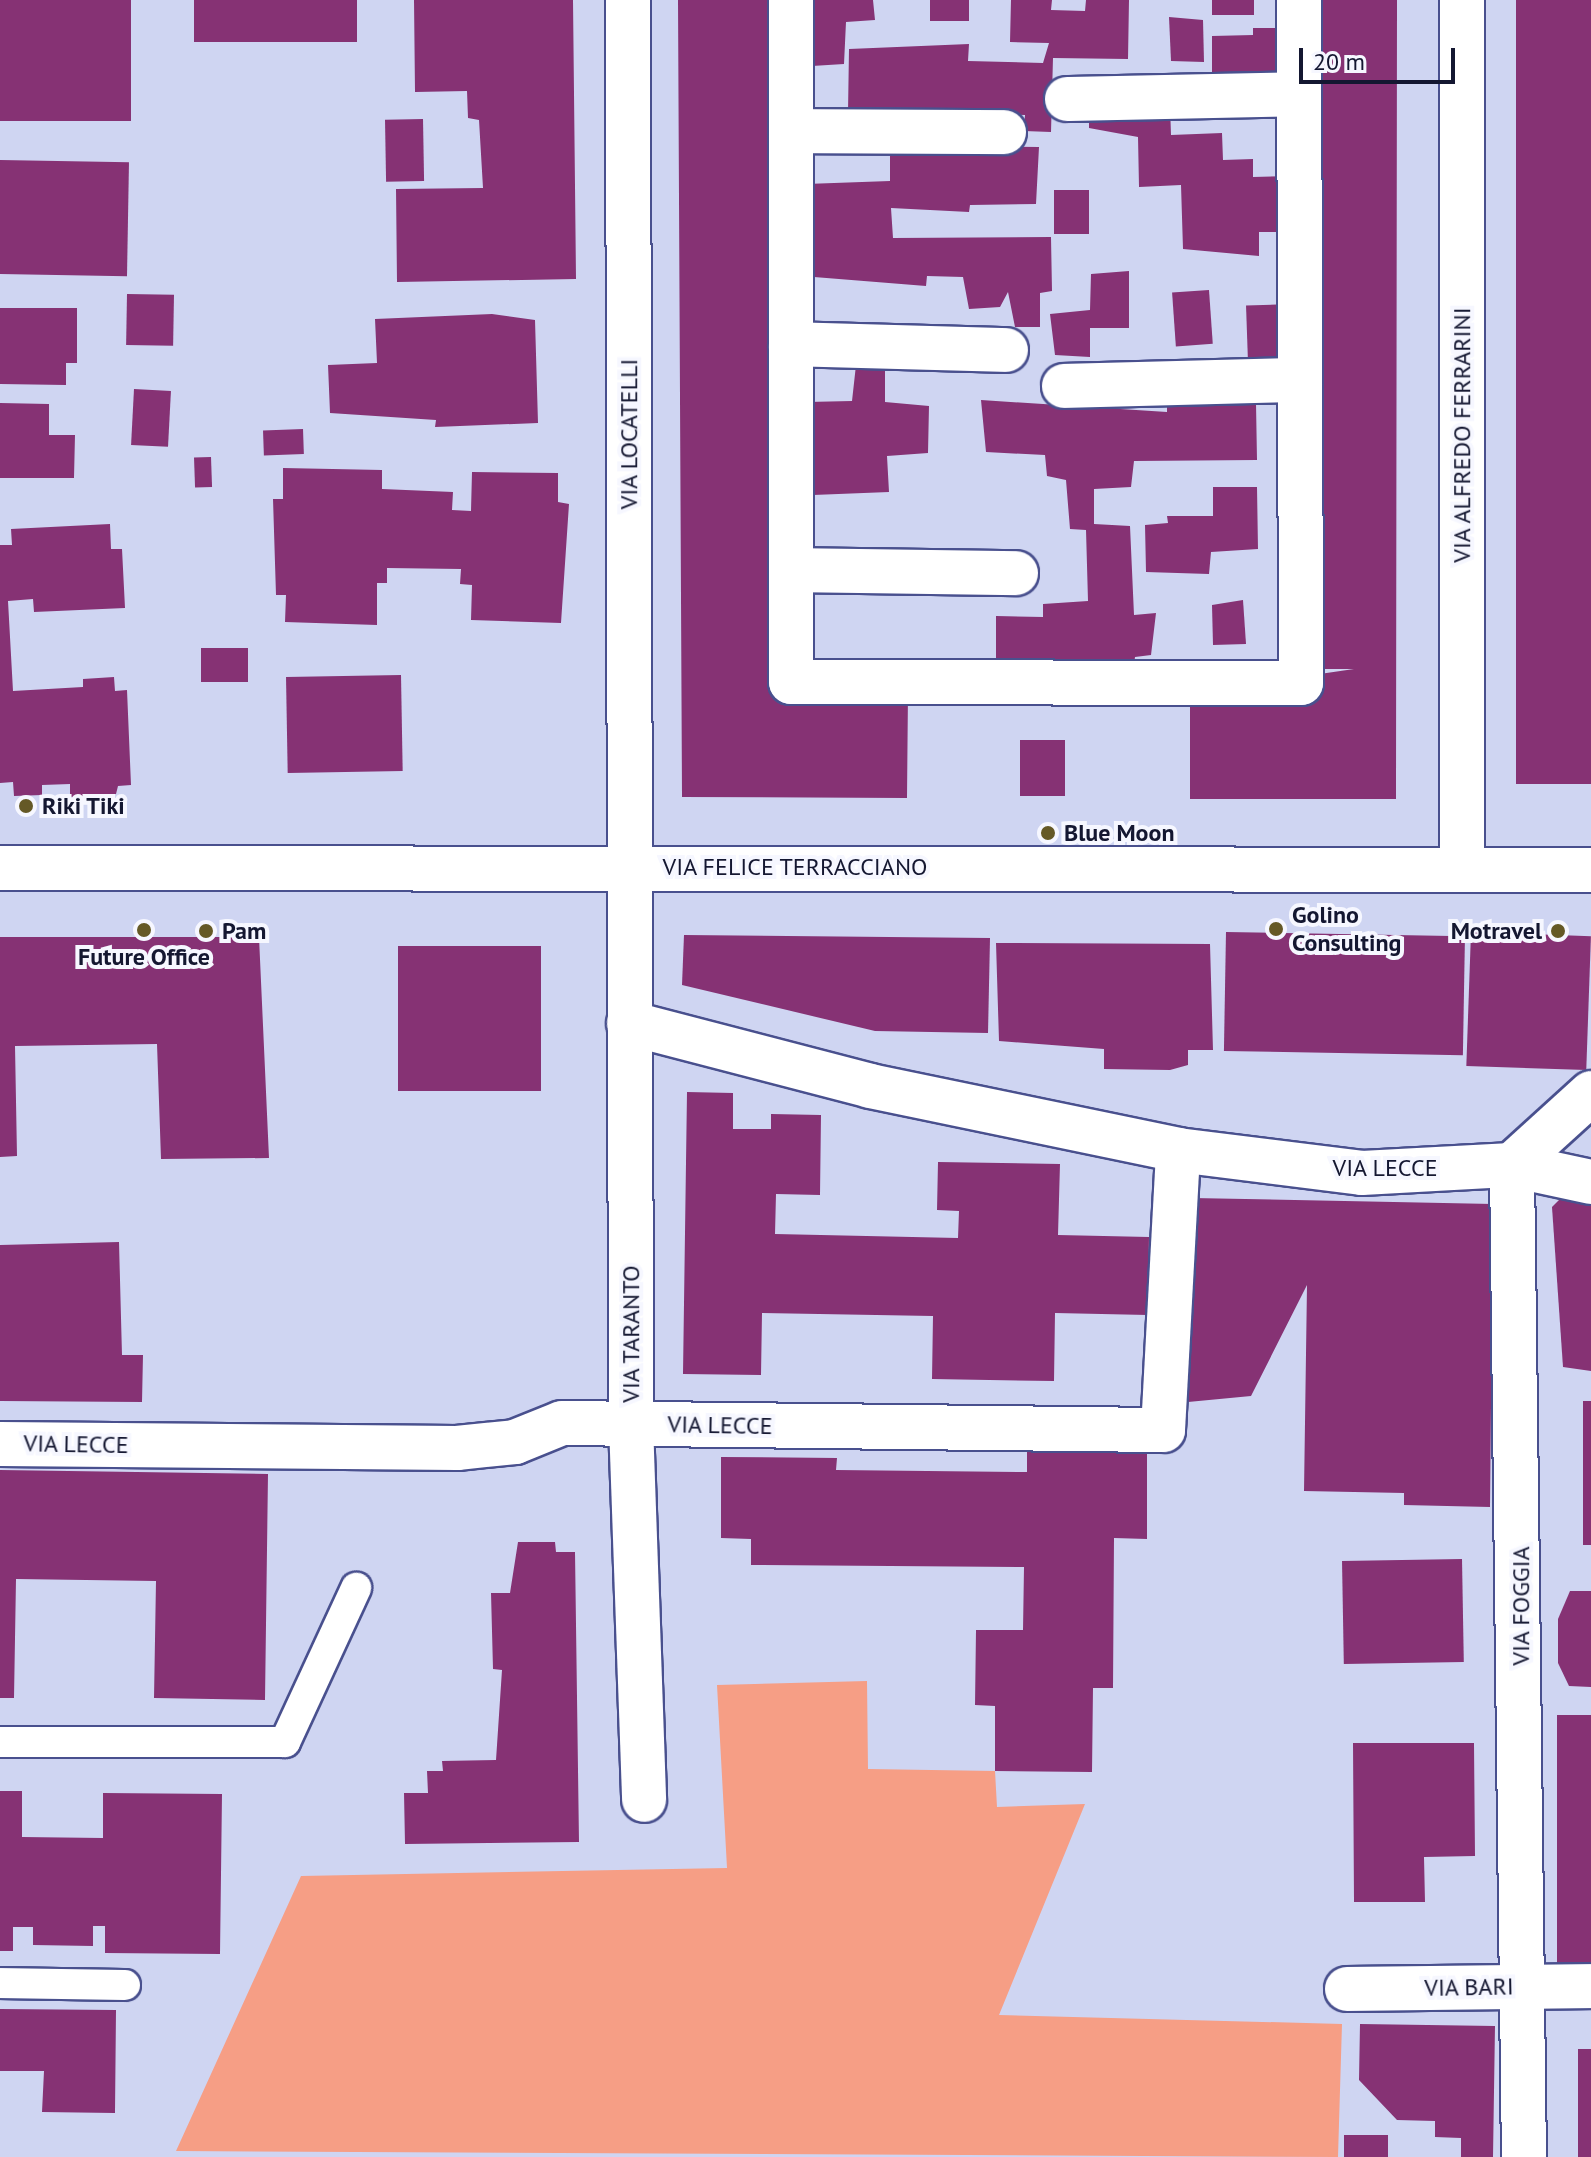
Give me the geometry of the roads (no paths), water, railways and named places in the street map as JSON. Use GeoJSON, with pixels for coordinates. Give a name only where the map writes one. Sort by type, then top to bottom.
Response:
{"type":"FeatureCollection","features":[{"type":"Feature","properties":{"kind":"street","name":"VIA LOCATELLI"},"geometry":{"type":"LineString","coordinates":[[628,0],[630,867]]}},
{"type":"Feature","properties":{"kind":"street"},"geometry":{"type":"LineString","coordinates":[[791,0],[791,682],[1301,683],[1299,0]]}},
{"type":"Feature","properties":{"kind":"street","name":"VIA ALFREDO FERRARINI"},"geometry":{"type":"LineString","coordinates":[[1462,0],[1462,870]]}},
{"type":"Feature","properties":{"kind":"street"},"geometry":{"type":"LineString","coordinates":[[1067,99],[1299,94]]}},
{"type":"Feature","properties":{"kind":"street"},"geometry":{"type":"LineString","coordinates":[[791,131],[1004,132]]}},
{"type":"Feature","properties":{"kind":"street"},"geometry":{"type":"LineString","coordinates":[[791,344],[1006,350]]}},
{"type":"Feature","properties":{"kind":"street"},"geometry":{"type":"LineString","coordinates":[[1064,386],[1300,380]]}},
{"type":"Feature","properties":{"kind":"street"},"geometry":{"type":"LineString","coordinates":[[792,570],[1016,573]]}},
{"type":"Feature","properties":{"kind":"street","name":"VIA TARANTO"},"geometry":{"type":"LineString","coordinates":[[630,867],[631,1424],[644,1800]]}},
{"type":"Feature","properties":{"kind":"street","name":"VIA FELICE TERRACCIANO"},"geometry":{"type":"LineString","coordinates":[[0,868],[1591,870]]}},
{"type":"Feature","properties":{"kind":"street","name":"VIA LECCE"},"geometry":{"type":"LineString","coordinates":[[629,1023],[870,1086],[1178,1150],[1362,1173],[1512,1165],[1591,1182]]}},
{"type":"Feature","properties":{"kind":"street"},"geometry":{"type":"LineString","coordinates":[[1512,1165],[1591,1093]]}},
{"type":"Feature","properties":{"kind":"street","name":"VIA LECCE"},"geometry":{"type":"LineString","coordinates":[[0,1444],[457,1448],[515,1442],[562,1423],[1163,1430],[1178,1150]]}},
{"type":"Feature","properties":{"kind":"street","name":"VIA FOGGIA"},"geometry":{"type":"LineString","coordinates":[[1512,1165],[1524,2157]]}},
{"type":"Feature","properties":{"kind":"street","name":"VIA BARI"},"geometry":{"type":"LineString","coordinates":[[1347,1989],[1591,1986]]}},
{"type":"Feature","properties":{"kind":"lane"},"geometry":{"type":"LineString","coordinates":[[0,1742],[285,1742],[356,1588]]}},
{"type":"Feature","properties":{"kind":"lane"},"geometry":{"type":"LineString","coordinates":[[0,1983],[125,1985]]}},
{"type":"Feature","properties":{"kind":"place","name":"Riki Tiki"},"geometry":{"type":"Point","coordinates":[26,806]}},
{"type":"Feature","properties":{"kind":"place","name":"Blue Moon"},"geometry":{"type":"Point","coordinates":[1048,833]}},
{"type":"Feature","properties":{"kind":"place","name":"Golino Consulting"},"geometry":{"type":"Point","coordinates":[1276,929]}},
{"type":"Feature","properties":{"kind":"place","name":"Future Office"},"geometry":{"type":"Point","coordinates":[144,930]}},
{"type":"Feature","properties":{"kind":"place","name":"Pam"},"geometry":{"type":"Point","coordinates":[206,931]}},
{"type":"Feature","properties":{"kind":"place","name":"Motravel"},"geometry":{"type":"Point","coordinates":[1558,931]}}]}
